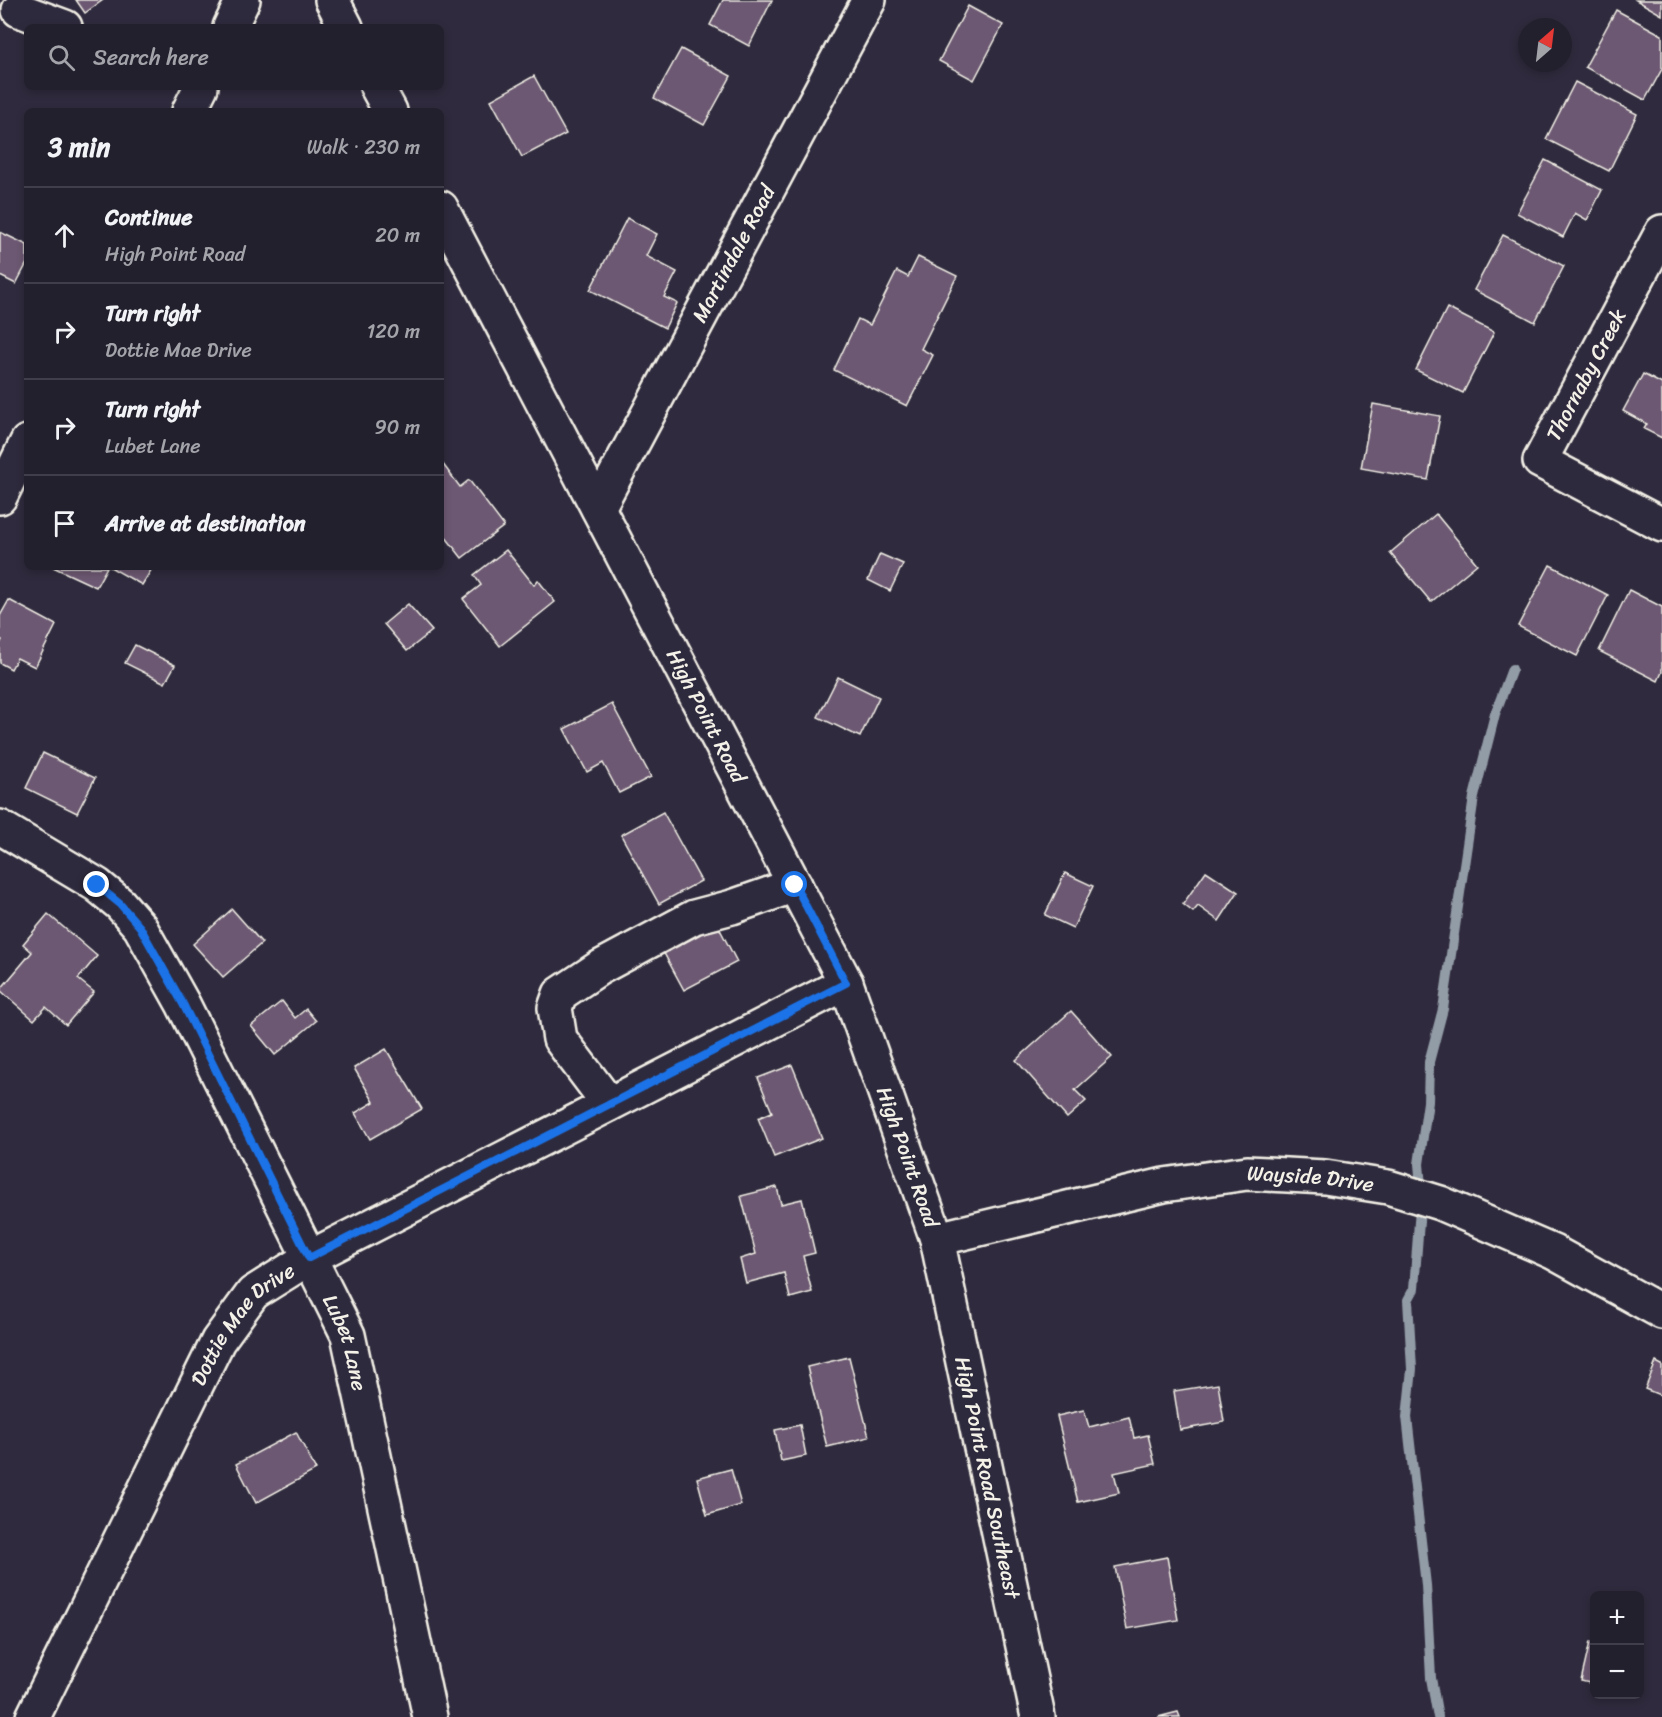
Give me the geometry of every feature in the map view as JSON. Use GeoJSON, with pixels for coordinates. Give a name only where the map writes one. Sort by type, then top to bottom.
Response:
{"type":"FeatureCollection","features":[{"type":"Feature","properties":{"kind":"street"},"geometry":{"type":"LineString","coordinates":[[231,24],[243,0]]}},
{"type":"Feature","properties":{"kind":"street"},"geometry":{"type":"LineString","coordinates":[[332,0],[344,24]]}},
{"type":"Feature","properties":{"kind":"street","name":"Martindale Road"},"geometry":{"type":"LineString","coordinates":[[598,508],[870,0]]}},
{"type":"Feature","properties":{"kind":"street"},"geometry":{"type":"LineString","coordinates":[[19,10],[57,24]]}},
{"type":"Feature","properties":{"kind":"street"},"geometry":{"type":"LineString","coordinates":[[190,108],[200,90]]}},
{"type":"Feature","properties":{"kind":"street"},"geometry":{"type":"LineString","coordinates":[[379,90],[388,108]]}},
{"type":"Feature","properties":{"kind":"street","name":"High Point Road"},"geometry":{"type":"LineString","coordinates":[[444,214],[846,983],[937,1239]]}},
{"type":"Feature","properties":{"kind":"street","name":"Thornaby Creek"},"geometry":{"type":"LineString","coordinates":[[1662,232],[1540,461],[1662,525]]}},
{"type":"Feature","properties":{"kind":"street"},"geometry":{"type":"LineString","coordinates":[[0,497],[24,448]]}},
{"type":"Feature","properties":{"kind":"street","name":"Lubet Lane"},"geometry":{"type":"LineString","coordinates":[[0,826],[97,885],[120,904],[140,927],[183,1004],[348,1335],[430,1717]]}},
{"type":"Feature","properties":{"kind":"street"},"geometry":{"type":"LineString","coordinates":[[609,1104],[560,1039],[555,1008],[560,994],[599,968],[694,917],[732,907],[795,885]]}},
{"type":"Feature","properties":{"kind":"street","name":"Dottie Mae Drive"},"geometry":{"type":"LineString","coordinates":[[33,1717],[218,1341],[253,1293],[309,1258],[846,983]]}},
{"type":"Feature","properties":{"kind":"street","name":"Wayside Drive"},"geometry":{"type":"LineString","coordinates":[[937,1239],[1164,1185],[1247,1173],[1325,1177],[1388,1187],[1440,1203],[1553,1252],[1662,1312]]}},
{"type":"Feature","properties":{"kind":"street","name":"High Point Road Southeast"},"geometry":{"type":"LineString","coordinates":[[937,1239],[1038,1717]]}},
{"type":"Feature","properties":{"kind":"building"},"geometry":{"type":"Polygon","coordinates":[[[76,0],[103,0],[85,13],[76,0]]]}},
{"type":"Feature","properties":{"kind":"building"},"geometry":{"type":"Polygon","coordinates":[[[723,0],[772,0],[749,46],[710,25],[723,0]]]}},
{"type":"Feature","properties":{"kind":"building"},"geometry":{"type":"Polygon","coordinates":[[[1636,0],[1662,0],[1662,15],[1636,0]]]}},
{"type":"Feature","properties":{"kind":"building"},"geometry":{"type":"Polygon","coordinates":[[[968,6],[1003,25],[974,80],[939,61],[968,6]]]}},
{"type":"Feature","properties":{"kind":"building"},"geometry":{"type":"Polygon","coordinates":[[[1616,10],[1662,35],[1662,69],[1645,100],[1585,67],[1616,10]]]}},
{"type":"Feature","properties":{"kind":"building"},"geometry":{"type":"Polygon","coordinates":[[[681,49],[731,76],[704,125],[654,98],[681,49]]]}},
{"type":"Feature","properties":{"kind":"building"},"geometry":{"type":"Polygon","coordinates":[[[534,76],[566,134],[522,157],[491,100],[534,76]]]}},
{"type":"Feature","properties":{"kind":"building"},"geometry":{"type":"Polygon","coordinates":[[[1575,82],[1637,114],[1609,171],[1546,139],[1575,82]]]}},
{"type":"Feature","properties":{"kind":"building"},"geometry":{"type":"Polygon","coordinates":[[[1545,160],[1602,190],[1587,220],[1575,213],[1563,237],[1517,213],[1545,160]]]}},
{"type":"Feature","properties":{"kind":"building"},"geometry":{"type":"Polygon","coordinates":[[[627,218],[657,234],[646,256],[677,272],[664,297],[677,303],[665,328],[590,290],[627,218]]]}},
{"type":"Feature","properties":{"kind":"building"},"geometry":{"type":"Polygon","coordinates":[[[0,232],[24,244],[24,269],[16,284],[0,276],[0,232]]]}},
{"type":"Feature","properties":{"kind":"building"},"geometry":{"type":"Polygon","coordinates":[[[1503,235],[1564,266],[1535,322],[1474,290],[1503,235]]]}},
{"type":"Feature","properties":{"kind":"building"},"geometry":{"type":"Polygon","coordinates":[[[918,257],[957,276],[921,349],[933,355],[907,406],[834,370],[858,319],[870,325],[897,271],[908,277],[918,257]]]}},
{"type":"Feature","properties":{"kind":"building"},"geometry":{"type":"Polygon","coordinates":[[[1447,308],[1494,332],[1463,393],[1416,370],[1447,308]]]}},
{"type":"Feature","properties":{"kind":"building"},"geometry":{"type":"Polygon","coordinates":[[[1643,374],[1662,384],[1662,438],[1644,429],[1647,424],[1623,411],[1643,374]]]}},
{"type":"Feature","properties":{"kind":"building"},"geometry":{"type":"Polygon","coordinates":[[[1373,404],[1440,416],[1428,480],[1361,468],[1373,404]]]}},
{"type":"Feature","properties":{"kind":"building"},"geometry":{"type":"Polygon","coordinates":[[[444,466],[460,487],[469,480],[504,526],[462,558],[444,535],[444,466]]]}},
{"type":"Feature","properties":{"kind":"building"},"geometry":{"type":"Polygon","coordinates":[[[1436,514],[1477,564],[1431,602],[1390,553],[1436,514]]]}},
{"type":"Feature","properties":{"kind":"building"},"geometry":{"type":"Polygon","coordinates":[[[506,550],[534,585],[538,580],[555,602],[500,646],[463,599],[481,585],[474,575],[506,550]]]}},
{"type":"Feature","properties":{"kind":"building"},"geometry":{"type":"Polygon","coordinates":[[[880,554],[903,564],[890,591],[868,580],[880,554]]]}},
{"type":"Feature","properties":{"kind":"building"},"geometry":{"type":"Polygon","coordinates":[[[1550,565],[1608,595],[1577,656],[1518,626],[1550,565]]]}},
{"type":"Feature","properties":{"kind":"building"},"geometry":{"type":"Polygon","coordinates":[[[59,570],[105,570],[96,587],[59,570]]]}},
{"type":"Feature","properties":{"kind":"building"},"geometry":{"type":"Polygon","coordinates":[[[115,570],[151,570],[142,585],[115,570]]]}},
{"type":"Feature","properties":{"kind":"building"},"geometry":{"type":"Polygon","coordinates":[[[1629,590],[1662,607],[1662,672],[1658,681],[1599,651],[1629,590]]]}},
{"type":"Feature","properties":{"kind":"building"},"geometry":{"type":"Polygon","coordinates":[[[9,600],[56,625],[35,667],[17,658],[11,669],[0,663],[2,640],[0,639],[0,616],[9,600]]]}},
{"type":"Feature","properties":{"kind":"building"},"geometry":{"type":"Polygon","coordinates":[[[408,604],[432,631],[407,651],[384,624],[408,604]]]}},
{"type":"Feature","properties":{"kind":"building"},"geometry":{"type":"Polygon","coordinates":[[[135,645],[175,665],[165,683],[125,663],[135,645]]]}},
{"type":"Feature","properties":{"kind":"building"},"geometry":{"type":"Polygon","coordinates":[[[838,677],[879,697],[860,737],[818,717],[838,677]]]}},
{"type":"Feature","properties":{"kind":"building"},"geometry":{"type":"Polygon","coordinates":[[[612,704],[651,777],[619,793],[603,763],[587,772],[564,729],[612,704]]]}},
{"type":"Feature","properties":{"kind":"building"},"geometry":{"type":"Polygon","coordinates":[[[43,753],[95,778],[77,813],[26,788],[43,753]]]}},
{"type":"Feature","properties":{"kind":"building"},"geometry":{"type":"Polygon","coordinates":[[[663,812],[701,881],[659,904],[621,835],[663,812]]]}},
{"type":"Feature","properties":{"kind":"building"},"geometry":{"type":"Polygon","coordinates":[[[1206,871],[1238,892],[1219,921],[1198,906],[1193,912],[1183,904],[1206,871]]]}},
{"type":"Feature","properties":{"kind":"building"},"geometry":{"type":"Polygon","coordinates":[[[1065,873],[1093,886],[1073,928],[1045,915],[1065,873]]]}},
{"type":"Feature","properties":{"kind":"building"},"geometry":{"type":"Polygon","coordinates":[[[232,909],[262,943],[223,977],[193,944],[232,909]]]}},
{"type":"Feature","properties":{"kind":"building"},"geometry":{"type":"Polygon","coordinates":[[[48,914],[97,956],[78,979],[94,992],[66,1025],[46,1007],[34,1020],[0,990],[32,952],[23,944],[48,914]]]}},
{"type":"Feature","properties":{"kind":"building"},"geometry":{"type":"Polygon","coordinates":[[[713,916],[737,962],[684,990],[659,944],[713,916]]]}},
{"type":"Feature","properties":{"kind":"building"},"geometry":{"type":"Polygon","coordinates":[[[282,1001],[295,1018],[306,1009],[316,1021],[275,1055],[251,1026],[282,1001]]]}},
{"type":"Feature","properties":{"kind":"building"},"geometry":{"type":"Polygon","coordinates":[[[1071,1011],[1112,1057],[1075,1090],[1086,1101],[1067,1118],[1016,1060],[1071,1011]]]}},
{"type":"Feature","properties":{"kind":"building"},"geometry":{"type":"Polygon","coordinates":[[[386,1049],[422,1109],[370,1139],[355,1113],[374,1102],[354,1068],[386,1049]]]}},
{"type":"Feature","properties":{"kind":"building"},"geometry":{"type":"Polygon","coordinates":[[[792,1065],[822,1138],[774,1157],[758,1118],[772,1112],[758,1078],[792,1065]]]}},
{"type":"Feature","properties":{"kind":"building"},"geometry":{"type":"Polygon","coordinates":[[[777,1187],[781,1204],[802,1199],[815,1253],[803,1256],[812,1292],[790,1298],[784,1273],[746,1283],[740,1259],[756,1254],[741,1196],[777,1187]]]}},
{"type":"Feature","properties":{"kind":"building"},"geometry":{"type":"Polygon","coordinates":[[[849,1357],[869,1437],[827,1447],[807,1367],[849,1357]]]}},
{"type":"Feature","properties":{"kind":"building"},"geometry":{"type":"Polygon","coordinates":[[[1656,1362],[1662,1365],[1662,1396],[1645,1389],[1656,1362]]]}},
{"type":"Feature","properties":{"kind":"building"},"geometry":{"type":"Polygon","coordinates":[[[1218,1384],[1224,1422],[1180,1430],[1174,1391],[1218,1384]]]}},
{"type":"Feature","properties":{"kind":"building"},"geometry":{"type":"Polygon","coordinates":[[[1084,1410],[1089,1427],[1129,1417],[1134,1438],[1148,1435],[1155,1464],[1114,1473],[1119,1493],[1078,1502],[1057,1416],[1084,1410]]]}},
{"type":"Feature","properties":{"kind":"building"},"geometry":{"type":"Polygon","coordinates":[[[800,1425],[806,1456],[781,1461],[775,1430],[800,1425]]]}},
{"type":"Feature","properties":{"kind":"building"},"geometry":{"type":"Polygon","coordinates":[[[296,1432],[316,1470],[256,1503],[236,1464],[296,1432]]]}},
{"type":"Feature","properties":{"kind":"building"},"geometry":{"type":"Polygon","coordinates":[[[731,1469],[741,1505],[707,1515],[697,1478],[731,1469]]]}},
{"type":"Feature","properties":{"kind":"building"},"geometry":{"type":"Polygon","coordinates":[[[1167,1557],[1178,1620],[1127,1629],[1115,1567],[1167,1557]]]}},
{"type":"Feature","properties":{"kind":"building"},"geometry":{"type":"Polygon","coordinates":[[[1590,1642],[1590,1683],[1581,1681],[1590,1642]]]}},
{"type":"Feature","properties":{"kind":"building"},"geometry":{"type":"Polygon","coordinates":[[[1178,1712],[1180,1717],[1158,1717],[1178,1712]]]}},
{"type":"Feature","properties":{"kind":"waterway"},"geometry":{"type":"LineString","coordinates":[[1421,1186],[1419,1164],[1428,1102],[1429,1062],[1443,1009],[1474,797],[1495,714],[1512,669]]}},
{"type":"Feature","properties":{"kind":"waterway"},"geometry":{"type":"LineString","coordinates":[[1420,1208],[1414,1289],[1408,1300],[1412,1369],[1407,1417],[1426,1585],[1431,1678],[1438,1717]]}},
{"type":"Feature","properties":{"kind":"route"},"geometry":{"type":"LineString","coordinates":[[97,885],[120,904],[140,927],[183,1004],[309,1258],[846,983],[795,885]]}}]}
